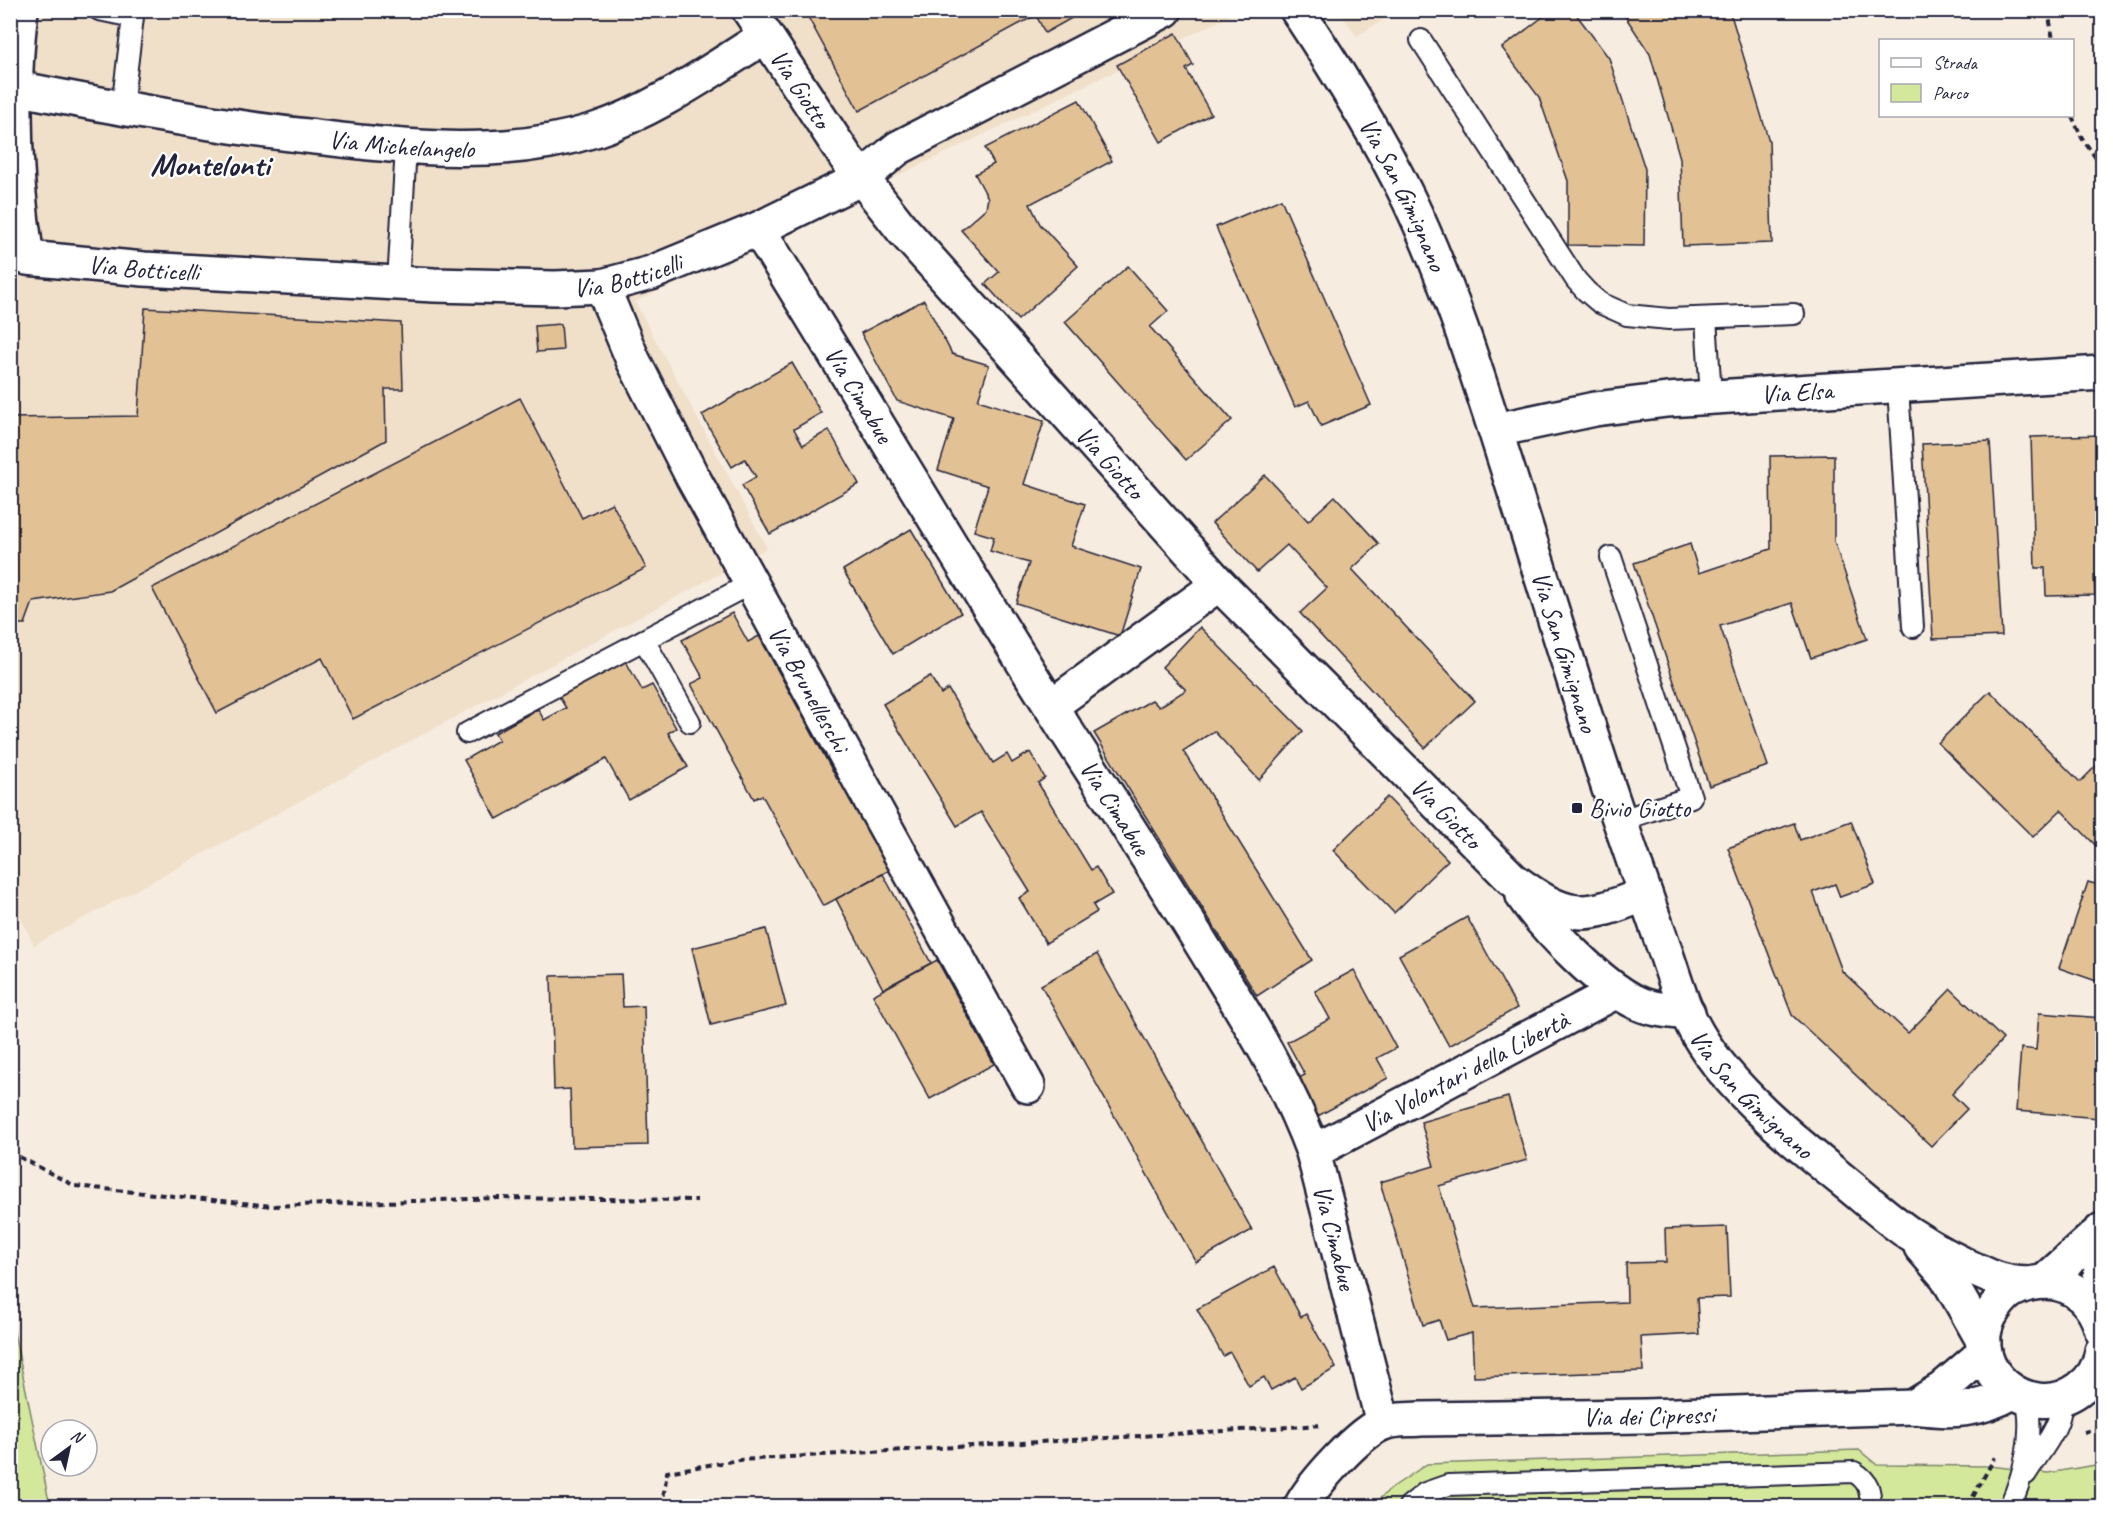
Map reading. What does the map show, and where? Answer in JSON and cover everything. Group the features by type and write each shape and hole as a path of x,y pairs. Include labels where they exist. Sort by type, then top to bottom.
{"street":[{"path":"15,88 21,10"},
{"name":"Via Botticelli","path":"15,88 17,168 27,258 144,269 485,288 602,286 651,273 758,229 861,178 898,148 1165,10"},
{"name":"Via San Gimignano","path":"1297,10 1357,104 1411,204 1445,286 1496,430 1619,821 1697,1033 1754,1103 1811,1155 1910,1234 1947,1277 1984,1347 1995,1375 2000,1382 2019,1395"},
{"name":"Via Michelangelo","path":"15,88 269,132 406,147 465,149 521,146 560,140 596,130 632,115 672,94 758,23"},
{"name":"Via Giotto","path":"758,23 861,178 902,229 1219,584 1512,879 1554,935 1617,991 1638,1004 1688,1013"},
{"name":"Via Cimabue","path":"758,229 1051,706 1249,1022 1294,1106 1313,1152 1383,1423"},
{"name":"Via Brunelleschi","path":"602,286 633,360 750,584 1028,1086"},
{"name":"Via Elsa","path":"1496,430 1618,406 1711,397 2103,373"},
{"path":"1051,706 1219,584"},
{"name":"Via Giotto","path":"1512,879 1551,906 1569,912 1606,909 1645,894"},
{"name":"Via Volontari della Libertà","path":"1313,1152 1617,991"},
{"path":"1984,1347 1987,1323 1996,1305 2010,1292 2036,1283 2103,1230"},
{"name":"Via San Gimignano","path":"1910,1234 1990,1276 2060,1284 2075,1290 2087,1300 2101,1326"},
{"path":"2101,1326 2103,1256"},
{"name":"Via dei Cipressi","path":"1913,1407 1942,1389 1984,1347"},
{"path":"2019,1395 2044,1401 2079,1397 2095,1372 2103,1350"},
{"name":"Via dei Cipressi","path":"1383,1423 1420,1419 1645,1416 1913,1407 1950,1410 1975,1408 2019,1395"},
{"path":"1301,1506 1338,1460 1363,1437 1383,1423"}],"lane":[{"path":"99,10 133,17 122,108"},
{"path":"1421,40 1586,291 1600,303 1627,315 1669,319 1794,314"},
{"path":"398,283 406,147"},
{"path":"1706,318 1711,397"},
{"path":"1898,387 1913,627"},
{"path":"1611,557 1691,797 1619,821"},
{"path":"467,733 750,584"},
{"path":"644,640 690,722"},
{"path":"2019,1395 2029,1412 2029,1433 2019,1485"},
{"path":"2010,1506 2019,1485 2058,1420 2062,1406 2079,1397"},
{"path":"1409,1506 1425,1493 1448,1485 1854,1472 1864,1478 1870,1488 1871,1506"}],"path":[{"path":"2048,10 2053,39"},
{"path":"2072,117 2082,138 2103,167"},
{"path":"10,1152 75,1186 272,1206 498,1198 697,1200"},
{"path":"662,1506 667,1472 739,1460 1274,1426 1329,1425"},
{"path":"1968,1506 2000,1449"}],"shaded area":[{"path":"10,11 1240,11 635,302 767,548 34,945 10,896"},
{"path":"1339,11 1397,11 1357,36"}],"green space":[{"path":"11,1318 39,1453 39,1478 44,1478 50,1506 11,1506"},
{"path":"1859,1450 1877,1465 1990,1466 2048,1473 2102,1464 2102,1506 1372,1506 1390,1489 1427,1464"}],"building":[{"path":"820,10 1086,10 1045,33 1036,15 859,111 808,17"},
{"path":"1552,10 1573,10 1609,58 1645,169 1644,246 1568,245 1568,181 1539,97 1502,48"},
{"path":"1621,10 1727,10 1732,18 1769,141 1772,243 1683,246 1680,158 1650,54"},
{"path":"1176,33 1193,65 1186,69 1211,114 1161,142 1117,65"},
{"path":"1079,100 1112,161 1030,204 1040,224 1078,266 1018,320 985,284 999,272 961,230 986,208 988,198 975,174 994,164 985,148"},
{"path":"1281,199 1371,405 1321,426 1309,401 1295,407 1216,227"},
{"path":"1128,266 1168,311 1150,327 1232,420 1186,460 1065,322"},
{"path":"924,300 952,354 989,365 978,400 1044,421 1024,484 1085,504 1071,546 1141,569 1120,636 1016,603 1029,563 990,551 994,537 974,531 988,486 938,470 954,419 897,401 861,333"},
{"path":"145,308 401,323 403,389 385,389 386,440 110,591 33,602 25,624 10,624 10,418 138,416"},
{"path":"561,324 563,350 537,352 535,326"},
{"path":"792,363 821,413 794,429 803,445 829,430 859,484 770,534 742,485 756,477 745,459 732,467 702,415"},
{"path":"520,398 582,518 612,503 646,568 353,719 322,658 217,713 152,588"},
{"path":"2102,435 2102,575 2094,575 2095,595 2046,596 2045,568 2035,568 2031,437"},
{"path":"1990,441 2002,636 1933,639 1922,444"},
{"path":"1834,455 1834,541 1867,639 1811,658 1792,603 1720,626 1768,766 1709,786 1634,563 1690,544 1699,573 1771,549 1770,456"},
{"path":"1265,475 1308,521 1335,496 1379,544 1352,569 1475,701 1425,748 1300,613 1327,588 1287,545 1257,572 1212,523"},
{"path":"911,529 961,613 893,654 843,570"},
{"path":"732,613 748,642 759,636 837,779 849,773 899,865 823,906 762,795 754,799 691,684 703,678 682,640"},
{"path":"1200,627 1303,731 1259,780 1214,731 1183,751 1312,960 1257,996 1094,733 1152,700 1159,707 1186,690 1162,667"},
{"path":"624,658 642,690 652,685 676,728 668,733 688,767 629,800 606,759 497,819 464,760 499,740 495,733 538,709 544,720 566,708 558,695"},
{"path":"930,676 941,694 948,689 993,763 1007,754 1012,763 1030,752 1045,778 1038,783 1091,870 1096,867 1112,894 1093,905 1097,912 1046,943 1019,898 1030,892 981,812 957,826 883,704"},
{"path":"1990,691 2080,782 2102,760 2102,852 2061,810 2033,837 1938,743"},
{"path":"1387,797 1448,860 1394,913 1333,850"},
{"path":"1851,821 1875,884 1840,897 1835,884 1813,892 1842,971 1908,1033 1951,989 2003,1039 1952,1094 1967,1109 1931,1146 1792,1015 1728,848 1794,823 1800,840"},
{"path":"883,874 931,963 883,989 836,899"},
{"path":"2088,882 2102,886 2102,983 2059,968"},
{"path":"1467,917 1517,1008 1449,1046 1399,955"},
{"path":"766,929 786,1006 711,1025 692,948"},
{"path":"1097,954 1252,1230 1196,1262 1041,985"},
{"path":"937,960 994,1064 930,1099 873,995"},
{"path":"1354,970 1396,1048 1377,1058 1388,1078 1316,1117 1295,1080 1305,1075 1287,1042 1330,1019 1315,991"},
{"path":"621,974 623,1007 644,1006 648,1145 572,1147 570,1089 554,1090 551,976"},
{"path":"2039,1013 2102,1018 2102,1082 2099,1118 2016,1111 2021,1048 2036,1050"},
{"path":"1508,1097 1527,1160 1439,1186 1475,1308 1627,1302 1626,1263 1666,1262 1665,1229 1727,1227 1730,1297 1697,1298 1699,1334 1641,1337 1643,1371 1474,1377 1472,1333 1446,1340 1439,1320 1423,1325 1380,1182 1434,1166 1421,1122"},
{"path":"1274,1267 1301,1317 1306,1314 1336,1368 1301,1388 1295,1377 1271,1390 1264,1377 1249,1386 1230,1352 1223,1356 1197,1309"}],"place":[{"name":"Bivio Giotto","path":"1577,808"}],"district":[{"name":"Montelonti","path":"210,164"}]}
